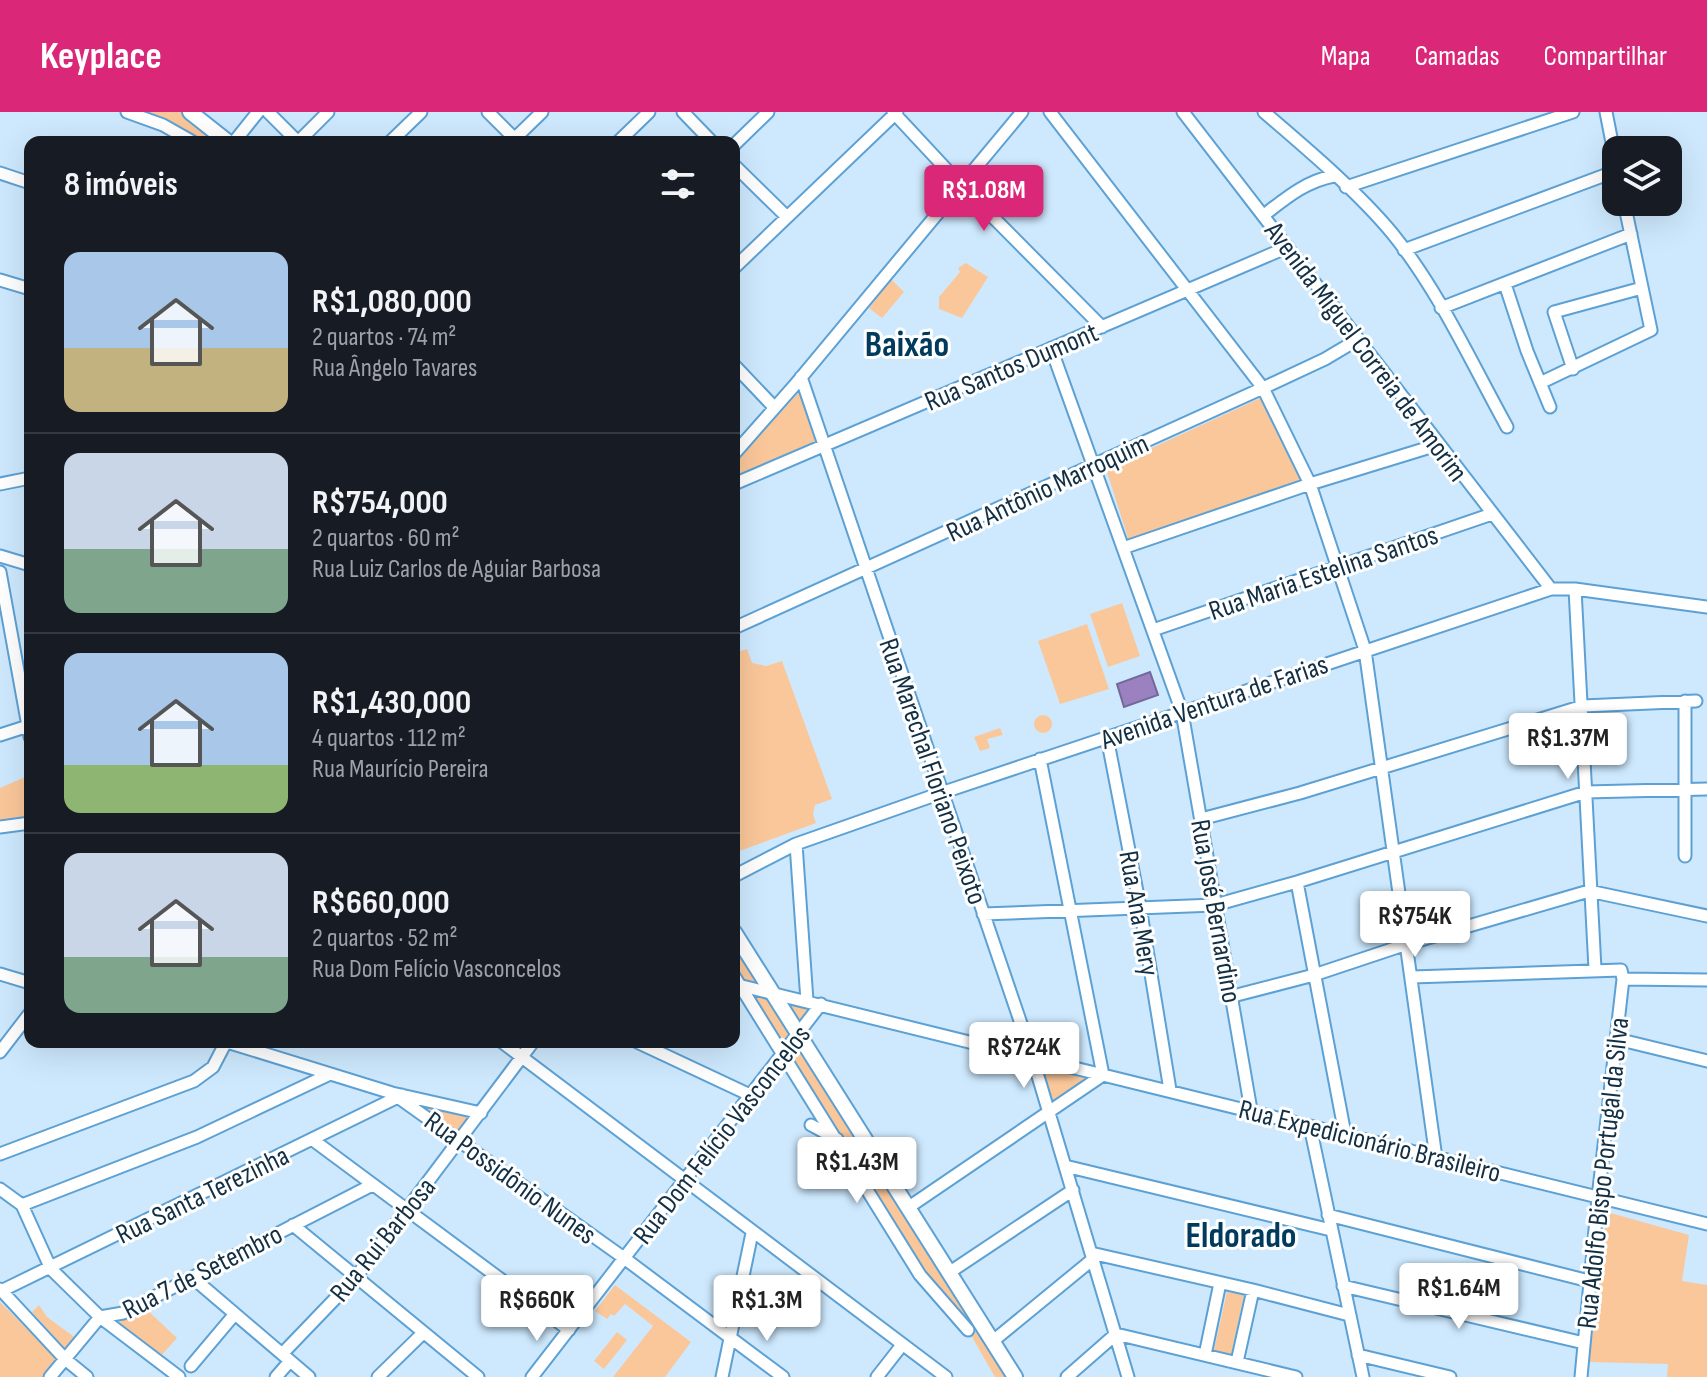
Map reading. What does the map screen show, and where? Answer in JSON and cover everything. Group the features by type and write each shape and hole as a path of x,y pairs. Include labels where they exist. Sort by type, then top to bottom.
{"main road":[{"path":"190,112 220,136"},
{"path":"740,941 1015,1377"}],"street":[{"path":"127,112 182,136"},
{"path":"239,136 258,112"},
{"path":"268,112 292,136"},
{"path":"304,136 328,112"},
{"path":"396,136 421,112"},
{"path":"488,112 510,136"},
{"path":"519,136 542,112"},
{"path":"624,136 649,112"},
{"path":"683,112 706,136"},
{"path":"740,139 768,112"},
{"path":"740,447 1022,112"},
{"path":"1050,112 1263,388 1310,484 1365,650 1436,1158"},
{"name":"Avenida Miguel Correia de Amorim","path":"1183,112 1551,589"},
{"path":"1264,112 1375,214 1404,250 1441,308 1507,427"},
{"path":"1346,187 1573,112"},
{"path":"1606,112 1611,136"},
{"path":"740,262 895,113 961,185 1102,327"},
{"path":"740,171 787,217"},
{"path":"0,173 24,181"},
{"path":"1264,215 1296,190 1321,178 1334,176"},
{"path":"1404,250 1602,176"},
{"path":"1540,383 1651,330 1627,216"},
{"path":"1441,308 1631,234"},
{"name":"Rua Santos Dumont","path":"740,479 825,446 1288,247"},
{"path":"0,280 24,287"},
{"path":"1505,284 1550,407"},
{"path":"1573,369 1554,312 1642,288"},
{"name":"Rua Antônio Marroquim","path":"740,625 1263,388 1357,340"},
{"name":"Rua José Bernardino","path":"1051,348 1182,712 1251,1110"},
{"path":"740,371 774,407"},
{"name":"Rua Marechal Floriano Peixoto","path":"801,377 1032,1056 1128,1377"},
{"path":"1123,548 1310,484 1437,445"},
{"path":"0,484 24,479"},
{"name":"Rua Maria Estelina Santos","path":"1153,630 1492,514"},
{"path":"0,556 24,563"},
{"path":"0,572 24,704"},
{"name":"Avenida Ventura de Farias","path":"740,873 796,844 941,793 1551,589 1575,589 1707,607"},
{"path":"1575,589 1595,969"},
{"path":"1201,819 1300,793 1583,706 1690,701 1684,789 1685,856"},
{"path":"0,735 24,733"},
{"name":"Rua Ana Mery","path":"1107,737 1140,907 1170,1090"},
{"path":"909,1207 1103,1075 1040,759"},
{"path":"983,914 1215,905 1586,792 1707,789"},
{"path":"0,827 24,824"},
{"path":"796,844 807,1001"},
{"path":"1297,882 1345,1134"},
{"path":"1233,996 1314,975 1407,944 1589,891 1707,916"},
{"path":"1412,977 1595,969 1707,980"},
{"path":"0,974 24,981"},
{"name":"Rua Adolfo Bispo Portugal da Silva","path":"1581,1377 1622,974"},
{"name":"Rua Expedicionário Brasileiro","path":"740,982 1707,1224"},
{"path":"740,987 784,1052 920,1275 968,1330"},
{"name":"Rua Dom Felício Vasconcelos","path":"532,1377 821,1004"},
{"path":"0,1052 24,1021"},
{"path":"1617,1039 1707,1061"},
{"path":"0,1154 194,1081 213,1067 223,1048"},
{"path":"246,1048 398,1095 481,1113"},
{"path":"510,1048 946,1377"},
{"name":"Rua Rui Barbosa","path":"276,1377 286,1357 356,1277 408,1211 529,1048"},
{"path":"650,1048 750,1095"},
{"path":"22,1205 197,1137 330,1074"},
{"name":"Rua Santa Terezinha","path":"1,1290 51,1269 398,1095"},
{"name":"Rua Possidônio Nunes","path":"398,1095 783,1377"},
{"path":"811,1125 837,1139"},
{"path":"1310,1126 1363,1377"},
{"path":"313,1140 569,1330"},
{"path":"1065,1166 1331,1230"},
{"name":"Rua 7 de Setembro","path":"50,1377 100,1317 123,1313 372,1185"},
{"path":"0,1189 22,1205 51,1269 100,1317 179,1377"},
{"path":"950,1272 1073,1190"},
{"path":"1328,1215 1589,1281"},
{"path":"293,1225 478,1377"},
{"path":"722,1377 752,1233"},
{"path":"993,1341 1092,1256 1253,1290 1349,1315"},
{"path":"193,1278 309,1377"},
{"path":"1205,1355 1220,1283"},
{"path":"1343,1286 1584,1343"},
{"path":"1,1290 65,1359 87,1377"},
{"path":"1237,1362 1253,1290"},
{"path":"191,1366 234,1315"},
{"path":"378,1377 423,1333"},
{"path":"1067,1377 1116,1334 1296,1377"},
{"path":"877,1377 902,1345"},
{"path":"1358,1355 1450,1377"}],"shaded area":[{"path":"127,112 190,112 220,136 180,136"},
{"path":"966,263 988,277 962,318 939,309 939,297 960,272 958,268"},
{"path":"891,279 904,292 882,318 869,308"},
{"path":"800,391 819,441 740,475 740,456"},
{"path":"1265,396 1303,481 1129,541 1106,469"},
{"path":"1122,603 1140,656 1108,667 1090,614"},
{"path":"1087,624 1109,689 1060,704 1038,641"},
{"path":"747,649 752,663 766,666 782,661 832,799 815,805 813,814 816,823 740,851 740,651"},
{"path":"1150,672 1158,695 1124,707 1117,684"},
{"path":"1039,715 1047,715 1052,724 1050,731 1039,733 1034,728 1034,720"},
{"path":"1000,728 1003,735 987,739 990,748 980,751 974,737"},
{"path":"24,778 24,821 0,824 0,788"},
{"path":"740,941 772,992 821,1004 799,1033 1015,1377 995,1377 968,1330 920,1275 740,986"},
{"path":"1040,1062 1096,1075 1054,1107"},
{"path":"402,1095 481,1113 460,1140"},
{"path":"1607,1212 1689,1235 1682,1281 1707,1285 1707,1377 1667,1377 1668,1364 1589,1362"},
{"path":"615,1285 691,1342 665,1377 613,1377 653,1326 625,1304 607,1319 595,1311"},
{"path":"1227,1292 1244,1295 1231,1355 1214,1350"},
{"path":"0,1302 58,1360 43,1377 0,1377"},
{"path":"39,1305 47,1317 77,1339 67,1352 32,1312"},
{"path":"146,1309 177,1338 160,1357 118,1323"},
{"path":"617,1332 627,1340 604,1369 594,1361"}],"district":[{"name":"Baixão","path":"907,343"},
{"name":"Eldorado","path":"1241,1234"}]}
